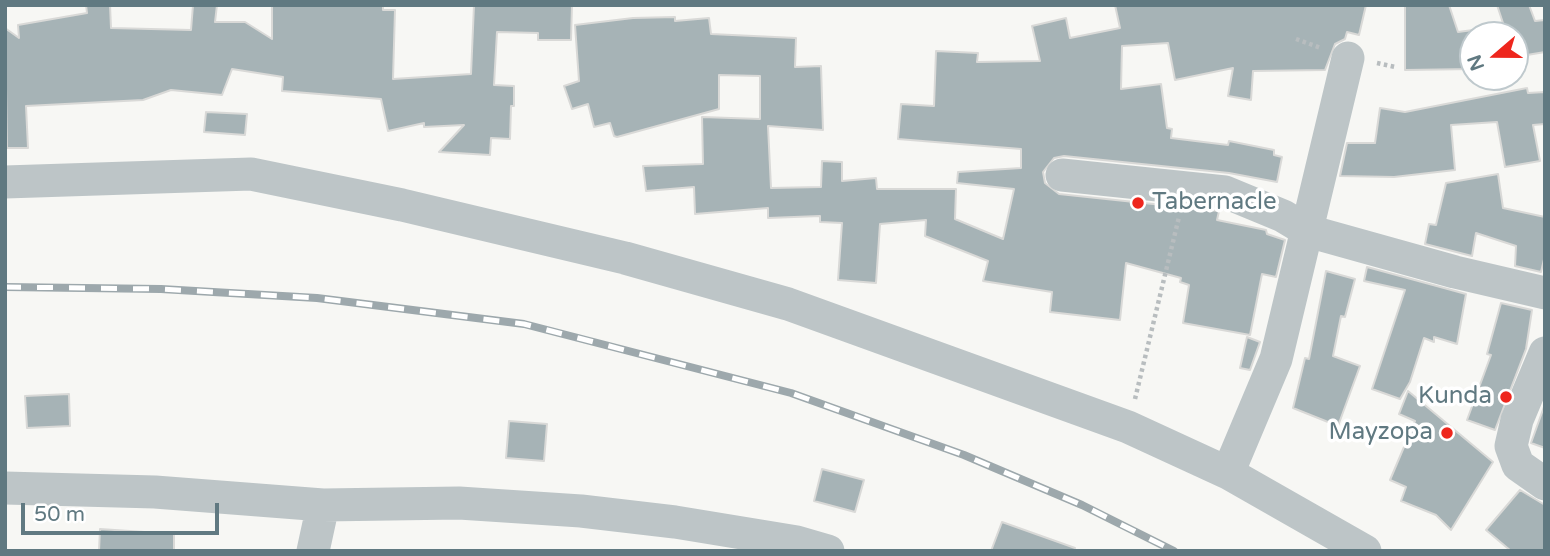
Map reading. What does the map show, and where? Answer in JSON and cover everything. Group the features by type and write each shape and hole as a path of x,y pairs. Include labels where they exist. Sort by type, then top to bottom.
{"street":[{"path":"1228,473 1276,359 1348,58"},
{"path":"5,182 251,174 402,205 625,258 788,304 1128,427 1228,473 1364,551"},
{"path":"1062,175 1158,183 1185,190 1225,192 1283,216 1308,231 1455,272 1545,293"},
{"path":"1545,353 1517,420 1511,446 1518,465 1545,484"},
{"path":"5,488 155,492 323,505 459,503 581,511 675,522 806,548"},
{"path":"313,551 323,505"}],"path":[{"path":"1128,427 1185,190"}],"building":[{"path":"86,5 110,5 111,28 191,30 193,5 217,5 215,22 245,22 272,39 272,5 383,5 383,10 395,10 393,79 471,74 474,5 572,5 571,40 538,40 538,33 497,32 494,85 514,86 514,106 511,106 510,139 491,138 490,155 439,152 464,125 424,127 424,123 388,131 381,99 282,91 283,77 232,69 222,95 171,90 143,100 26,106 28,148 7,148 5,28 19,38 18,25 87,13"},
{"path":"1115,5 1366,5 1359,35 1347,32 1345,39 1335,44 1325,70 1253,71 1251,100 1228,96 1233,68 1175,80 1168,43 1122,46 1121,89 1161,84 1167,128 1172,129 1171,138 1228,145 1229,141 1274,150 1274,155 1282,157 1277,182 1229,173 1064,156 1054,158 1043,172 1045,183 1059,194 1219,211 1217,220 1266,230 1267,234 1285,240 1276,277 1262,274 1250,335 1183,323 1189,285 1180,282 1181,278 1126,263 1120,320 1050,312 1052,292 983,281 988,261 925,236 926,220 880,224 876,283 838,280 842,223 820,222 820,216 768,218 768,208 695,214 694,187 646,191 643,166 703,164 702,117 760,119 760,76 719,75 719,109 617,137 614,136 610,123 594,127 588,104 572,109 564,86 579,81 575,25 633,18 675,17 675,21 709,18 711,34 796,38 795,67 821,66 823,130 768,126 771,188 821,187 822,161 842,162 842,181 876,178 877,189 956,189 955,219 1003,239 1014,189 957,183 958,172 1021,168 1021,149 898,139 901,104 934,106 936,51 978,53 977,62 1040,61 1032,26 1066,18 1070,38 1120,28"},
{"path":"1405,5 1449,5 1459,32 1459,69 1405,70"},
{"path":"1497,5 1529,5 1535,21 1545,20 1545,52 1529,55 1529,21 1502,21"},
{"path":"1512,91 1545,92 1545,124 1533,125 1540,161 1505,167 1497,122 1451,125 1455,170 1394,177 1340,176 1347,143 1375,143 1380,108 1405,112"},
{"path":"206,112 247,114 245,135 204,132"},
{"path":"1498,174 1503,208 1545,217 1545,255 1541,272 1515,266 1516,246 1476,233 1472,256 1425,244 1429,224 1436,225 1446,183"},
{"path":"1367,267 1466,294 1457,344 1434,337 1434,342 1424,338 1410,382 1400,399 1372,389 1405,290 1364,281"},
{"path":"1326,271 1355,279 1345,317 1341,316 1333,356 1360,366 1338,426 1293,408 1305,358 1309,359"},
{"path":"1501,303 1532,310 1526,349 1495,430 1467,420 1491,355 1487,354"},
{"path":"1247,337 1260,342 1250,370 1240,368"},
{"path":"1408,391 1493,462 1451,530 1436,515 1401,501 1406,487 1390,480 1415,421 1399,414"},
{"path":"69,394 70,426 27,428 25,396"},
{"path":"1545,404 1545,448 1531,443"},
{"path":"509,421 547,424 544,461 506,458"},
{"path":"822,469 864,480 855,512 814,501"},
{"path":"1520,490 1545,505 1545,551 1511,551 1486,530"},
{"path":"1002,522 1075,548 1074,551 991,551"},
{"path":"100,529 174,534 174,551 99,551"}],"railway":[{"path":"5,287 161,289 317,298 524,324 791,393 964,455 1082,505 1174,551"}],"place":[{"name":"Tabernacle","path":"1138,203"},
{"name":"Kunda","path":"1506,397"},
{"name":"Mayzopa","path":"1447,433"}]}
